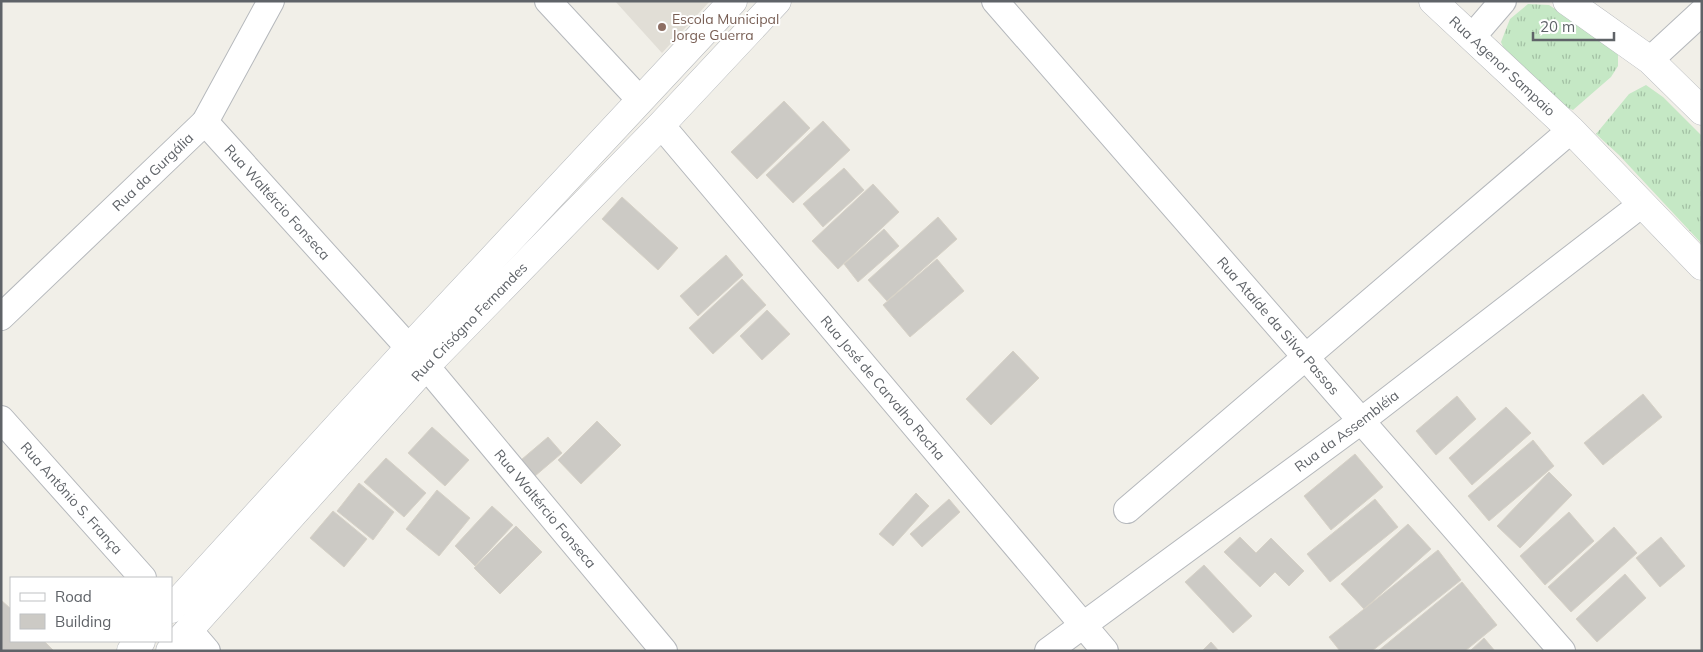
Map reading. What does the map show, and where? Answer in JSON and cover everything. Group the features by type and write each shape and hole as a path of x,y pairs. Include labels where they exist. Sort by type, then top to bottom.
{"street":[{"name":"Rua da Gurgália","path":"1,317 205,122 272,1"},
{"path":"548,1 640,100"},
{"name":"Rua Crisógno Fernandes","path":"170,651 418,357 640,100 733,1"},
{"name":"Rua Crisógno Fernandes","path":"172,608 418,357 661,125 777,1"},
{"name":"Rua Ataíde da Silva Passos","path":"995,1 1562,651"},
{"name":"Rua Agenor Sampaio","path":"1433,1 1571,130 1702,266"},
{"path":"1472,38 1503,1"},
{"path":"1567,1 1650,60 1702,111"},
{"path":"1650,60 1702,12"},
{"name":"Rua Waltércio Fonseca","path":"205,122 418,357 664,651"},
{"name":"Rua José de Carvalho Rocha","path":"661,125 1105,651"},
{"path":"1127,510 1571,130"},
{"name":"Rua da Assembléia","path":"1048,651 1361,422 1642,204"},
{"name":"Rua Antônio S. França","path":"1,418 142,577"},
{"path":"189,630 207,651"},
{"path":"131,651 140,642"}],"shaded area":[{"name":"Escola Municipal Jorge Guerra","path":"615,1 710,1 662,53"}],"green space":[{"path":"1528,4 1549,5 1606,42 1618,55 1618,66 1611,77 1573,110 1563,106 1504,49 1501,42 1510,19"},
{"path":"1646,85 1663,97 1702,136 1702,244 1619,155 1596,134 1629,94"}],"building":[{"path":"784,101 810,128 757,179 731,152"},
{"path":"823,121 850,150 793,203 766,175"},
{"path":"844,168 864,190 823,227 803,204"},
{"path":"873,184 899,212 838,269 812,241"},
{"path":"622,197 678,248 658,270 602,219"},
{"path":"938,217 957,239 887,301 868,280"},
{"path":"884,229 899,246 858,282 844,264"},
{"path":"726,255 743,275 698,316 680,296"},
{"path":"937,259 964,291 910,337 883,305"},
{"path":"742,279 766,305 713,354 689,328"},
{"path":"767,310 790,334 762,360 740,336"},
{"path":"1013,351 1039,378 991,425 966,399"},
{"path":"1643,394 1662,417 1603,465 1584,443"},
{"path":"1457,396 1476,419 1436,455 1416,431"},
{"path":"1506,407 1531,433 1472,485 1449,458"},
{"path":"597,421 621,445 581,484 558,460"},
{"path":"432,427 469,460 445,486 408,453"},
{"path":"548,437 562,453 535,476 521,460"},
{"path":"1533,440 1554,466 1489,521 1468,496"},
{"path":"1355,454 1383,487 1331,530 1304,496"},
{"path":"386,458 426,493 404,517 364,482"},
{"path":"1549,472 1572,495 1520,548 1497,526"},
{"path":"359,483 394,512 373,540 337,511"},
{"path":"437,490 470,518 439,556 406,529"},
{"path":"916,493 929,506 893,546 879,534"},
{"path":"949,499 960,512 922,547 910,534"},
{"path":"1375,499 1398,527 1330,582 1307,554"},
{"path":"492,506 513,525 475,566 455,546"},
{"path":"333,511 367,539 344,567 310,538"},
{"path":"1569,512 1594,541 1545,585 1520,556"},
{"path":"1408,524 1431,549 1364,609 1341,584"},
{"path":"516,526 542,552 500,594 474,568"},
{"path":"1614,527 1637,553 1571,612 1548,587"},
{"path":"1240,537 1256,553 1271,538 1304,571 1289,586 1275,572 1260,587 1224,552"},
{"path":"1661,537 1685,566 1660,587 1636,558"},
{"path":"1438,550 1461,580 1372,651 1340,651 1329,637"},
{"path":"1204,565 1252,616 1233,633 1185,582"},
{"path":"1625,574 1646,598 1597,642 1576,619"},
{"path":"1462,582 1497,625 1465,651 1378,651"},
{"path":"1,600 10,608 10,642 45,642 54,651 1,651"},
{"path":"1484,638 1495,651 1470,651"},
{"path":"1211,642 1219,651 1202,651"}],"place":[{"name":"Escola Municipal Jorge Guerra","path":"662,27"}]}
